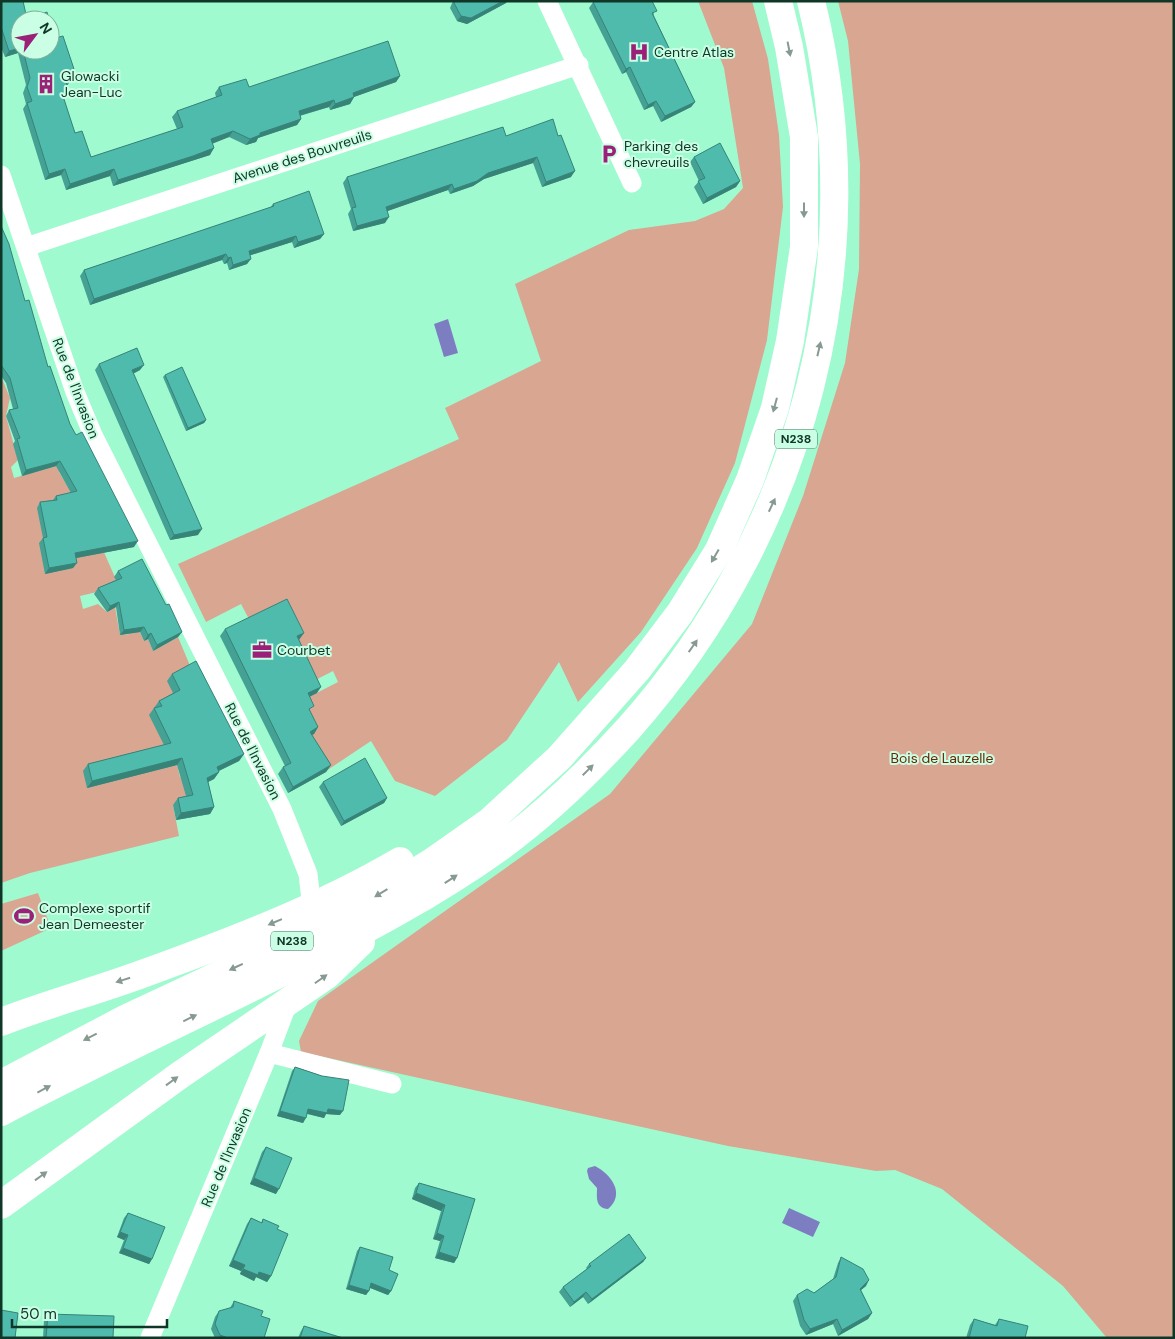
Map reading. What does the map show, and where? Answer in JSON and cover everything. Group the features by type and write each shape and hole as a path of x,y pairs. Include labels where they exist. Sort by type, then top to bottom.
{"highway":[{"name":"N238","path":"1,1084 127,1018 339,919 432,862 489,822 559,758 637,670 685,605 719,550 750,480 775,408 790,341 804,247 804,138 789,47 778,1"},
{"name":"N238","path":"1,1112 73,1074 198,1015 380,923 501,846 568,791 609,750 664,688 707,626 746,561 777,494 797,435 821,340 832,242 834,136 822,44 811,1"},
{"path":"1,1022 141,974 321,902 387,869 460,826 559,758"},
{"path":"1,1205 180,1075 327,975 380,923"}],"street":[{"path":"547,1 632,183"},
{"name":"Avenue des Bouvreuils","path":"26,247 579,66"},
{"name":"Rue de l'Invasion","path":"1,175 75,392 92,435 282,809 301,852 311,888 313,912 310,945 282,1022 150,1338"},
{"path":"269,1053 392,1084"}],"green space":[{"path":"698,1 752,1 768,59 779,135 783,207 767,340 735,463 697,548 641,632 578,702 559,662 507,740 435,796 395,781 371,741 326,771 318,759 303,700 338,682 333,671 302,687 250,621 241,604 206,622 178,564 459,439 445,408 541,361 515,284 629,230 695,221 724,209 743,188 724,68"},
{"name":"Bois de Lauzelle","path":"838,1 1174,1 1174,1338 1107,1338 1063,1286 942,1189 895,1170 876,1171 728,1146 301,1052 299,1041 318,1001 610,794 752,624 803,496 845,363 859,269 860,164 848,41"},
{"path":"1,376 10,398 6,416 18,460 11,467 14,478 62,464 59,472 95,532 118,584 80,596 83,609 98,604 107,612 115,607 120,635 130,634 138,628 144,641 148,639 153,651 178,637 191,668 175,697 175,766 177,765 180,777 200,793 173,805 179,836 30,873 1,883"},
{"name":"Complexe sportif Jean Demeester","path":"38,893 51,928 1,951 1,904"}],"water":[{"path":"448,319 458,353 444,357 434,324"},
{"path":"595,1166 611,1179 616,1191 616,1197 608,1209 601,1207 599,1204 597,1188 589,1179 588,1168"},
{"path":"789,1208 820,1222 813,1237 782,1223"}],"building":[{"path":"1,1 23,1 25,10 10,10 10,51 1,27"},
{"path":"455,1 503,1 471,18 461,16 454,3"},
{"path":"652,1 657,11 652,13 695,102 665,116 656,101 648,105 630,67 626,69 593,2"},
{"path":"63,36 74,69 68,72 71,80 66,82 69,90 62,93 75,133 82,131 91,157 183,127 177,111 222,95 219,87 246,79 249,87 388,41 400,76 353,93 354,97 335,104 334,100 299,111 301,119 260,133 260,135 250,139 233,131 211,139 214,148 193,156 118,180 114,169 70,184 65,169 49,174 27,103 32,101 27,87 30,78 26,60 60,60 60,37"},
{"path":"553,119 558,136 561,135 575,171 546,182 537,157 488,173 477,181 454,189 452,184 386,207 389,217 357,226 352,208 356,207 347,177 503,127 506,136"},
{"path":"720,143 740,181 707,198 698,181 705,178 694,157"},
{"path":"309,191 324,234 298,242 296,236 249,251 251,259 233,265 231,257 228,258 226,254 94,299 84,270 274,206 273,204"},
{"path":"1,226 9,244 25,301 29,300 48,367 50,366 70,424 76,435 82,432 138,541 75,553 77,563 49,568 43,538 47,537 40,502 57,500 56,496 77,491 60,461 26,470 17,439 20,438 9,410 18,408 10,378 1,365"},
{"path":"137,348 144,365 132,370 202,529 174,535 99,364"},
{"path":"182,367 206,420 188,428 165,375"},
{"path":"142,559 166,605 169,604 182,632 157,645 151,633 148,635 144,627 124,630 119,602 110,606 98,588 122,578 118,571"},
{"path":"287,599 304,633 297,636 321,687 308,693 314,706 309,709 318,727 310,732 331,765 293,787 283,767 291,763 225,629"},
{"path":"196,661 244,754 217,767 219,772 207,778 214,807 181,813 178,798 193,795 182,758 92,781 88,764 171,743 154,708 162,706 159,701 180,690 172,674"},
{"path":"365,758 387,798 344,821 323,782"},
{"path":"295,1067 322,1076 349,1080 343,1111 328,1109 327,1113 308,1109 306,1118 280,1111"},
{"path":"266,1147 292,1158 279,1189 254,1178"},
{"path":"419,1183 475,1199 457,1258 439,1252 444,1236 437,1233 445,1205 416,1193"},
{"path":"128,1213 165,1227 152,1259 123,1248 128,1235 120,1232"},
{"path":"251,1218 262,1223 263,1219 279,1226 277,1229 288,1234 271,1276 259,1272 258,1275 243,1269 245,1265 233,1260"},
{"path":"629,1234 646,1258 592,1299 586,1292 574,1302 563,1287 591,1266 589,1264"},
{"path":"360,1247 393,1257 389,1270 398,1274 391,1291 371,1283 369,1291 349,1285"},
{"path":"841,1257 863,1269 869,1280 860,1289 872,1313 842,1330 837,1319 810,1329 804,1320 797,1295 807,1289 814,1293 836,1277"},
{"path":"234,1301 263,1311 261,1316 270,1319 264,1338 228,1338 220,1335 215,1324 219,1311 233,1307"},
{"path":"1,1310 18,1313 15,1338 1,1338"},
{"path":"48,1314 114,1316 113,1338 46,1338"},
{"path":"974,1319 997,1326 999,1319 1028,1326 1025,1338 969,1338"},
{"path":"304,1326 343,1338 300,1338"}],"place":[{"name":"Centre Atlas","path":"639,52"},
{"name":"Glowacki Jean-Luc","path":"46,84"},
{"name":"Parking des chevreuils","path":"609,154"},
{"name":"Courbet","path":"262,650"},
{"name":"Complexe sportif Jean Demeester","path":"24,916"}]}
